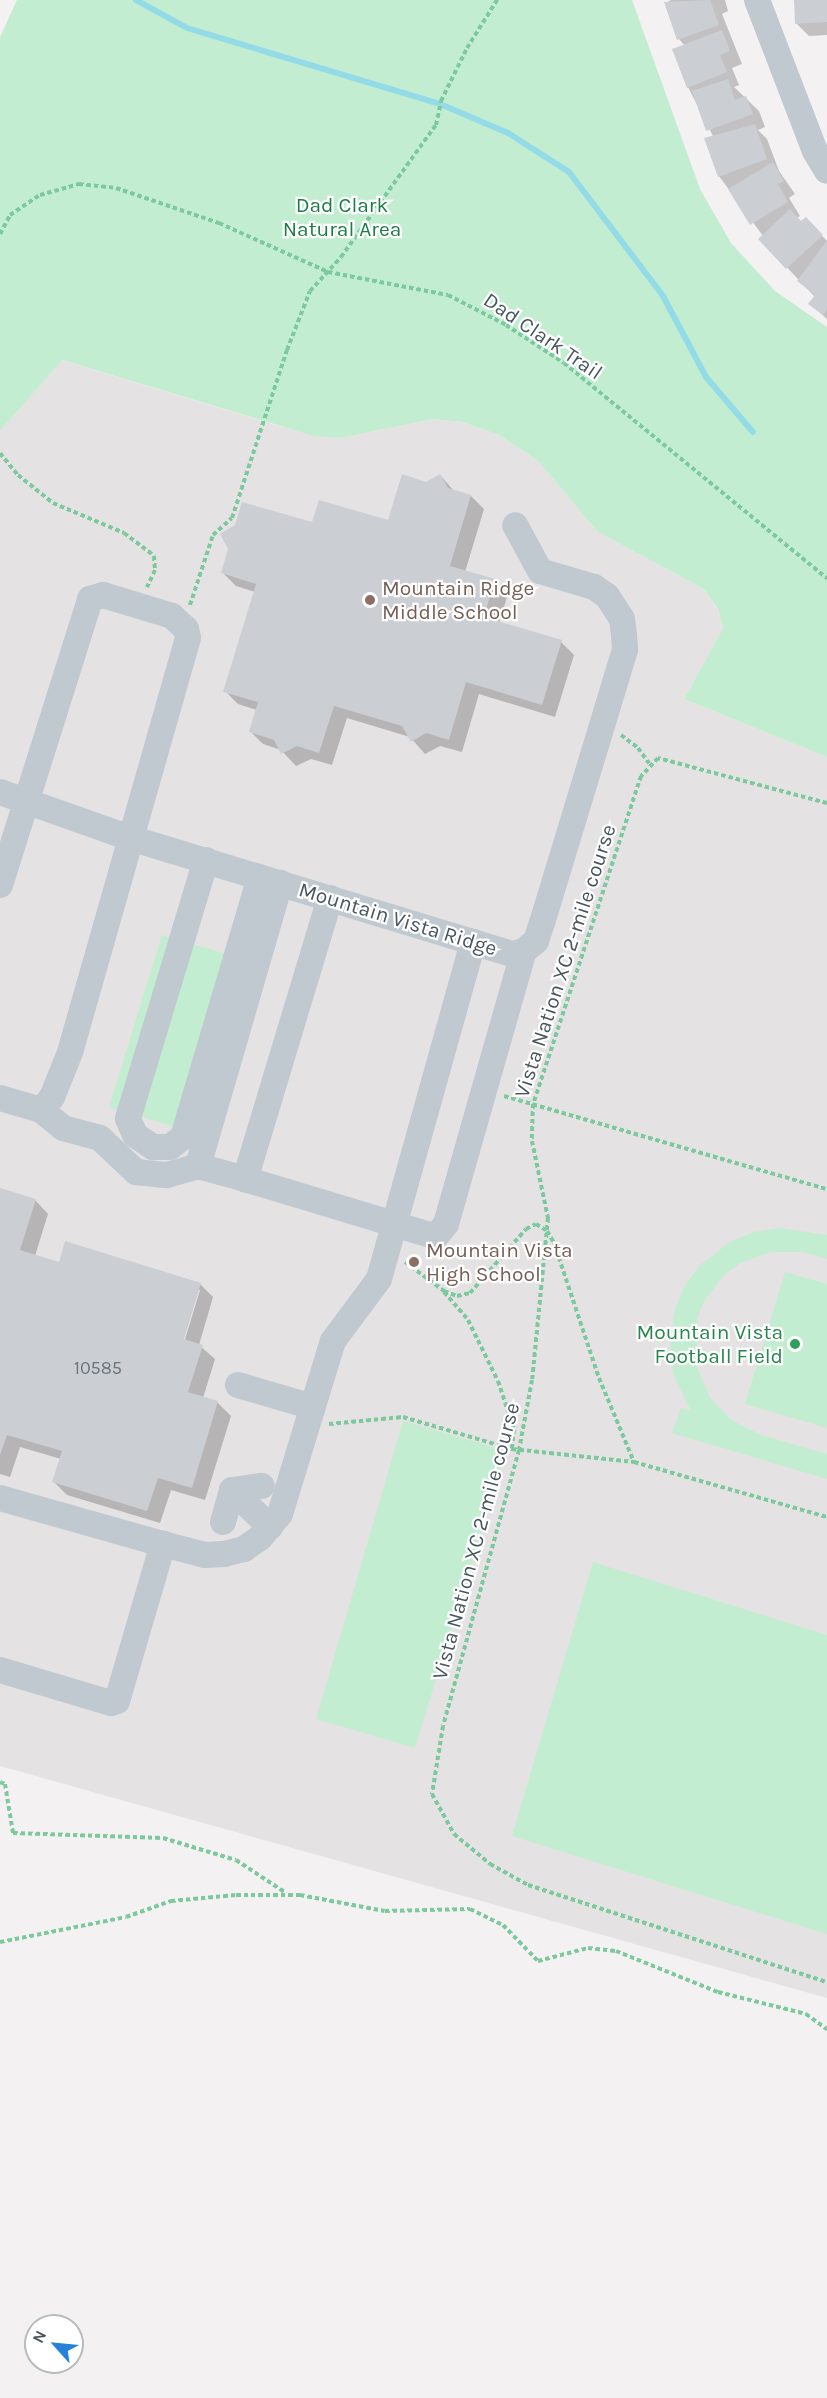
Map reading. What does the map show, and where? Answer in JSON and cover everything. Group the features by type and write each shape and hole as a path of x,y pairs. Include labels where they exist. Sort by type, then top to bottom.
{"street":[{"path":"757,0 815,151 827,171"},
{"name":"Mountain Vista Ridge","path":"0,792 130,837 473,942 513,954 524,951 536,941 625,649 622,619 607,596 594,587 540,571 515,525"},
{"path":"0,885 90,599 103,595 172,616 186,629 188,638 71,1050 52,1097 40,1110"},
{"path":"206,860 128,1119 135,1135 153,1147 170,1147 183,1137 270,880"},
{"path":"198,1166 270,880"},
{"path":"245,1179 330,898"},
{"path":"0,1498 205,1555 224,1554 244,1549 270,1527 280,1514 333,1341 379,1279 396,1225 473,942"},
{"path":"0,1098 40,1110 63,1128 100,1138 136,1172 167,1175 198,1166 431,1235 441,1231 485,1091 524,951"},
{"path":"238,1385 310,1415"},
{"path":"232,1491 262,1486"},
{"path":"232,1491 270,1527"},
{"path":"223,1522 232,1491"},
{"path":"0,1670 111,1703 117,1701 163,1544"}],"path":[{"path":"172,616 192,604 213,535 232,518 300,313 310,291 328,272 436,125 441,101 467,48 497,0"},
{"name":"Dad Clark Trail","path":"0,234 10,215 40,195 79,184 116,188 219,224 328,272 448,295 506,325 564,363 827,578"},
{"path":"0,453 18,474 53,502 124,533 154,556 155,570 140,606"},
{"path":"601,726 628,739 649,763 658,758 827,803"},
{"name":"Vista Nation XC 2-mile course","path":"649,763 641,776 532,1104 532,1140 546,1207 547,1231 535,1359 519,1450 443,1726 432,1794 454,1834 490,1864 528,1885 827,1982"},
{"path":"485,1091 827,1189"},
{"path":"444,1291 458,1296 470,1293 526,1229 536,1224 547,1231 618,1430 634,1462"},
{"path":"388,1251 444,1291 468,1320 498,1381 514,1429 512,1449"},
{"path":"310,1415 326,1425 403,1417 512,1449 634,1462 827,1517"},
{"path":"0,1782 5,1784 13,1833 163,1838 236,1860 289,1894"},
{"path":"0,1942 126,1917 171,1901 289,1894 385,1911 470,1909 503,1925 538,1961 588,1948 616,1951 718,1992 806,2014 827,2030"}],"shaded area":[{"name":"Mountain Vista High School","path":"61,360 282,427 341,438 433,419 462,422 499,435 538,461 598,532 704,589 718,610 723,628 684,699 827,757 827,1998 0,1766 0,431"}],"green space":[{"name":"Dad Clark Natural Area","path":"17,0 632,0 700,189 731,243 775,291 827,327 827,757 684,699 723,628 718,609 704,589 598,532 538,461 499,435 462,422 433,419 341,438 314,436 62,360 0,431 0,37"},
{"path":"162,935 257,963 205,1136 109,1107"},
{"path":"780,1228 827,1235 827,1259 803,1252 770,1252 739,1264 725,1274 705,1300 698,1316 696,1365 709,1396 731,1420 761,1435 827,1454 827,1479 672,1433 681,1408 691,1411 674,1376 670,1351 674,1312 684,1287 699,1266 730,1242 754,1232"},
{"name":"Mountain Vista Football Field","path":"785,1272 827,1284 827,1428 745,1404"},
{"path":"403,1421 506,1451 415,1748 316,1719"},
{"path":"593,1562 827,1635 827,1934 512,1836"}],"building":[{"path":"710,0 719,25 677,40 664,2"},
{"path":"794,0 827,0 827,22 795,24"},
{"path":"722,30 730,51 720,55 727,72 687,88 672,49"},
{"path":"728,79 735,100 746,96 753,114 706,131 692,91"},
{"path":"755,124 767,159 718,177 704,138"},
{"path":"773,162 784,181 778,184 788,202 750,225 728,189"},
{"path":"790,209 801,221 806,217 823,235 786,269 758,239"},
{"path":"827,240 827,309 823,315 808,304 815,295 797,281"},
{"name":"Mountain Ridge Middle School","path":"402,474 426,482 440,474 448,488 471,495 450,566 495,579 484,617 562,640 542,705 466,682 449,740 426,733 411,742 402,726 334,706 319,753 297,746 281,754 274,740 249,732 258,702 223,692 256,584 221,573 228,549 220,534 235,525 242,502 312,522 319,500 388,520"},
{"path":"0,1188 36,1199 20,1250 59,1262 65,1241 201,1283 184,1339 203,1345 188,1392 218,1401 192,1488 158,1478 147,1511 52,1482 62,1451 7,1435 0,1455"}],"waterway":[{"path":"136,0 187,28 440,104 508,133 569,172 663,296 706,377 753,432"}],"place":[{"name":"Mountain Ridge Middle School","path":"370,600"},
{"name":"Mountain Vista High School","path":"414,1262"},
{"name":"Mountain Vista Football Field","path":"795,1344"}]}
